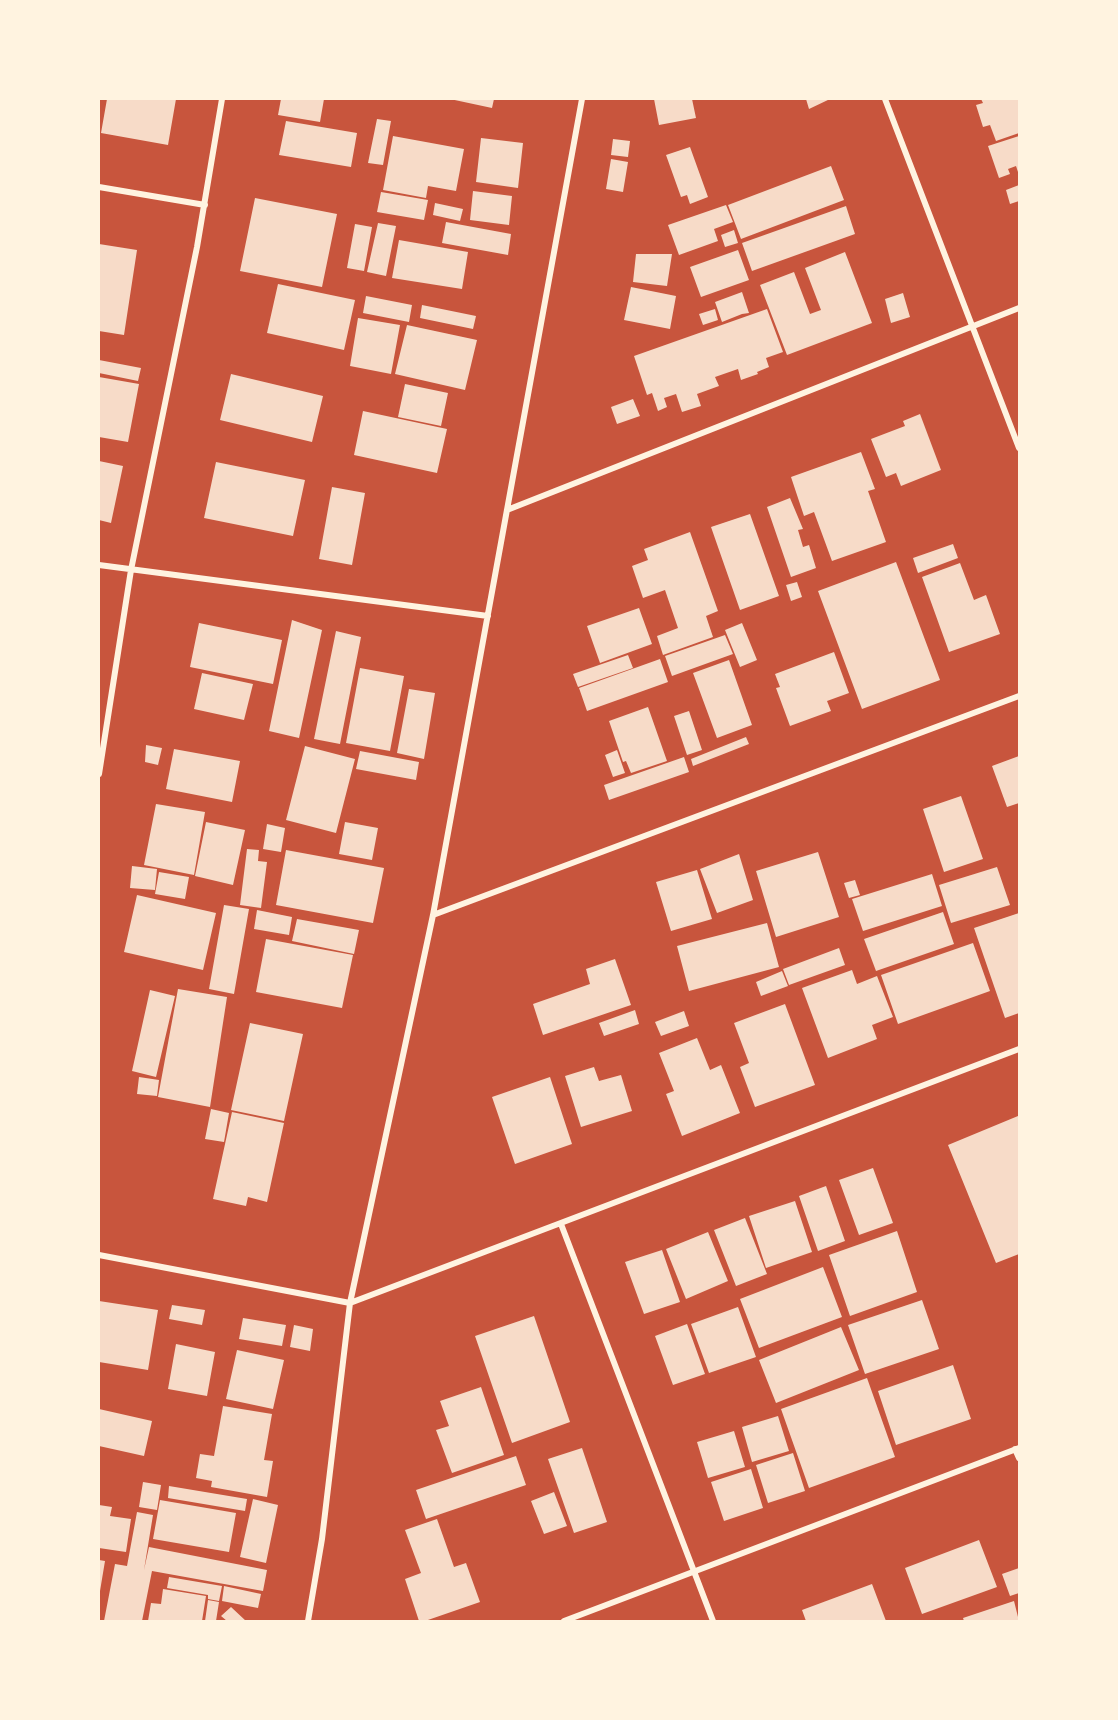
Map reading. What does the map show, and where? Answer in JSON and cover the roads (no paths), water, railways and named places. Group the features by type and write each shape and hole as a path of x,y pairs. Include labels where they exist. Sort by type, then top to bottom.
{"street":[{"path":"99,774 131,570 205,205 222,99"},
{"path":"308,1621 322,1539 350,1302 433,915 582,99"},
{"path":"885,99 1019,448"},
{"path":"99,187 205,205"},
{"path":"507,510 1019,308"},
{"path":"99,565 488,616"},
{"path":"433,915 1019,696"},
{"path":"99,1255 350,1302 1019,1049"},
{"path":"561,1224 713,1621"},
{"path":"564,1621 1017,1448 1019,1458"}]}
